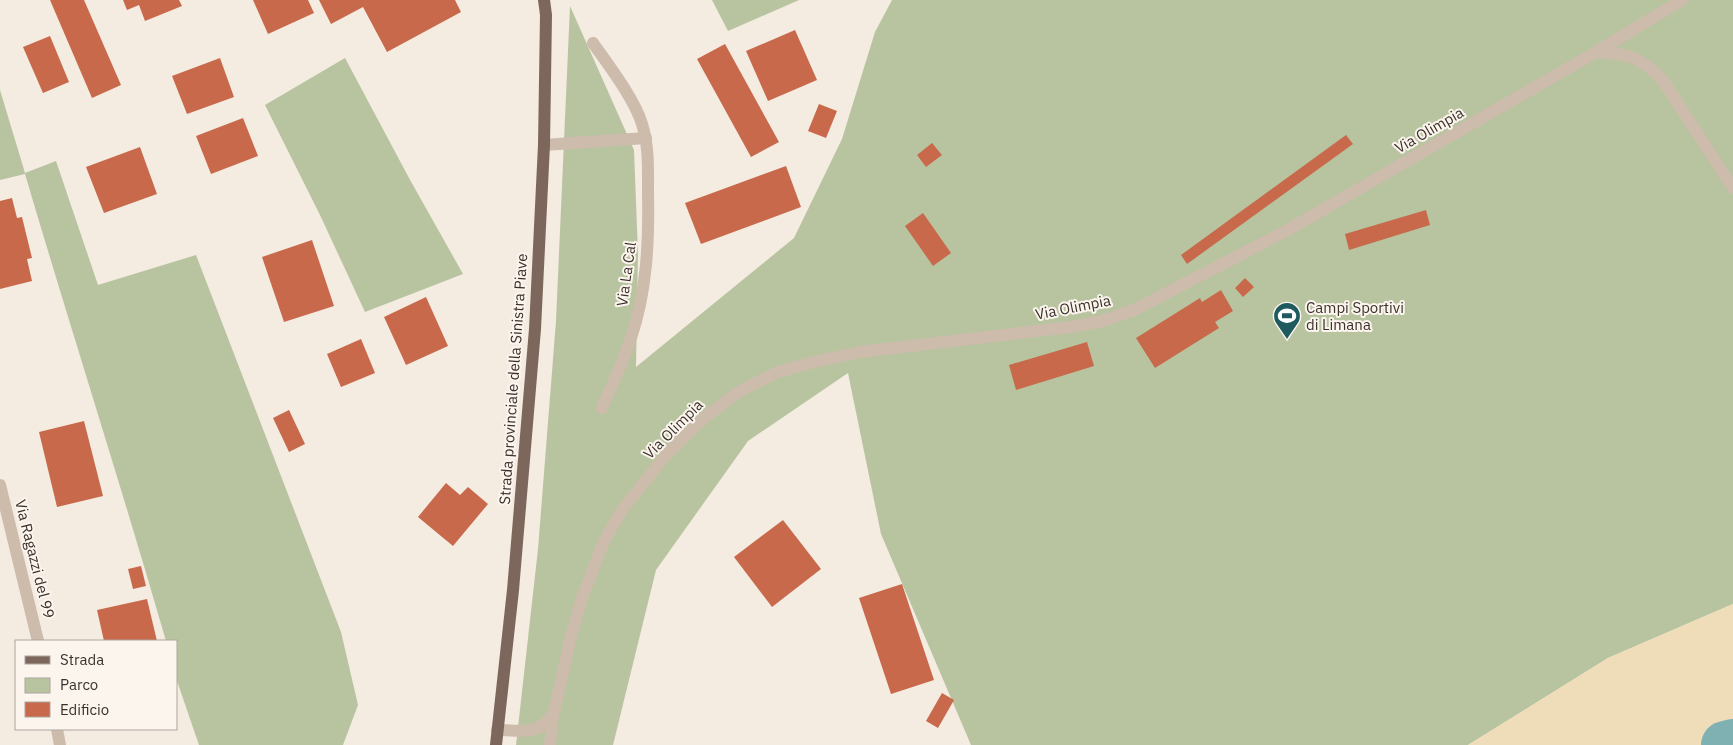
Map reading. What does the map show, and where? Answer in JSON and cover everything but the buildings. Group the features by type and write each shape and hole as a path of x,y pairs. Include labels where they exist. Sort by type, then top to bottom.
{"main road":[{"path":"544,0 546,15"},
{"path":"546,15 549,0"},
{"name":"Strada provinciale della Sinistra Piave","path":"496,745 513,590 535,328 544,145 546,15"}],"street":[{"name":"Via Olimpia","path":"554,712 572,632 582,598 604,541 622,510 667,454 704,418 740,391 778,372 860,352 1071,327 1103,321 1134,310 1286,231 1596,52 1682,0"},
{"name":"Via La Cal","path":"593,43 638,113 646,138 648,160 647,256 643,288 632,336 602,408"},
{"path":"1596,52 1623,53 1646,64 1662,79 1733,188"},
{"path":"544,145 646,138"},
{"name":"Via Ragazzi del 99","path":"0,485 38,640"},
{"path":"497,730 534,730 548,722 554,712"},
{"path":"550,745 554,712"},
{"path":"57,730 60,745"}],"green space":[{"path":"712,0 799,0 728,31"},
{"name":"Campi Sportivi di Limana","path":"892,0 1733,0 1733,604 1608,658 1468,745 971,745 881,534 848,373 748,441 656,570 613,745 516,745 538,549 556,321 570,6 634,150 638,254 636,367 794,238 842,139 875,32"},
{"path":"345,58 463,274 365,312 320,215 265,105"},
{"path":"0,90 25,173 56,161 98,285 196,255 341,632 358,705 343,745 199,745 178,684 178,640 166,640 25,174 0,180"}],"sand":[{"path":"1733,604 1733,745 1468,745 1608,658"}],"waterway":[{"path":"1725,745 1733,743"}],"place":[{"name":"Campi Sportivi di Limana","path":"1287,340"}]}
